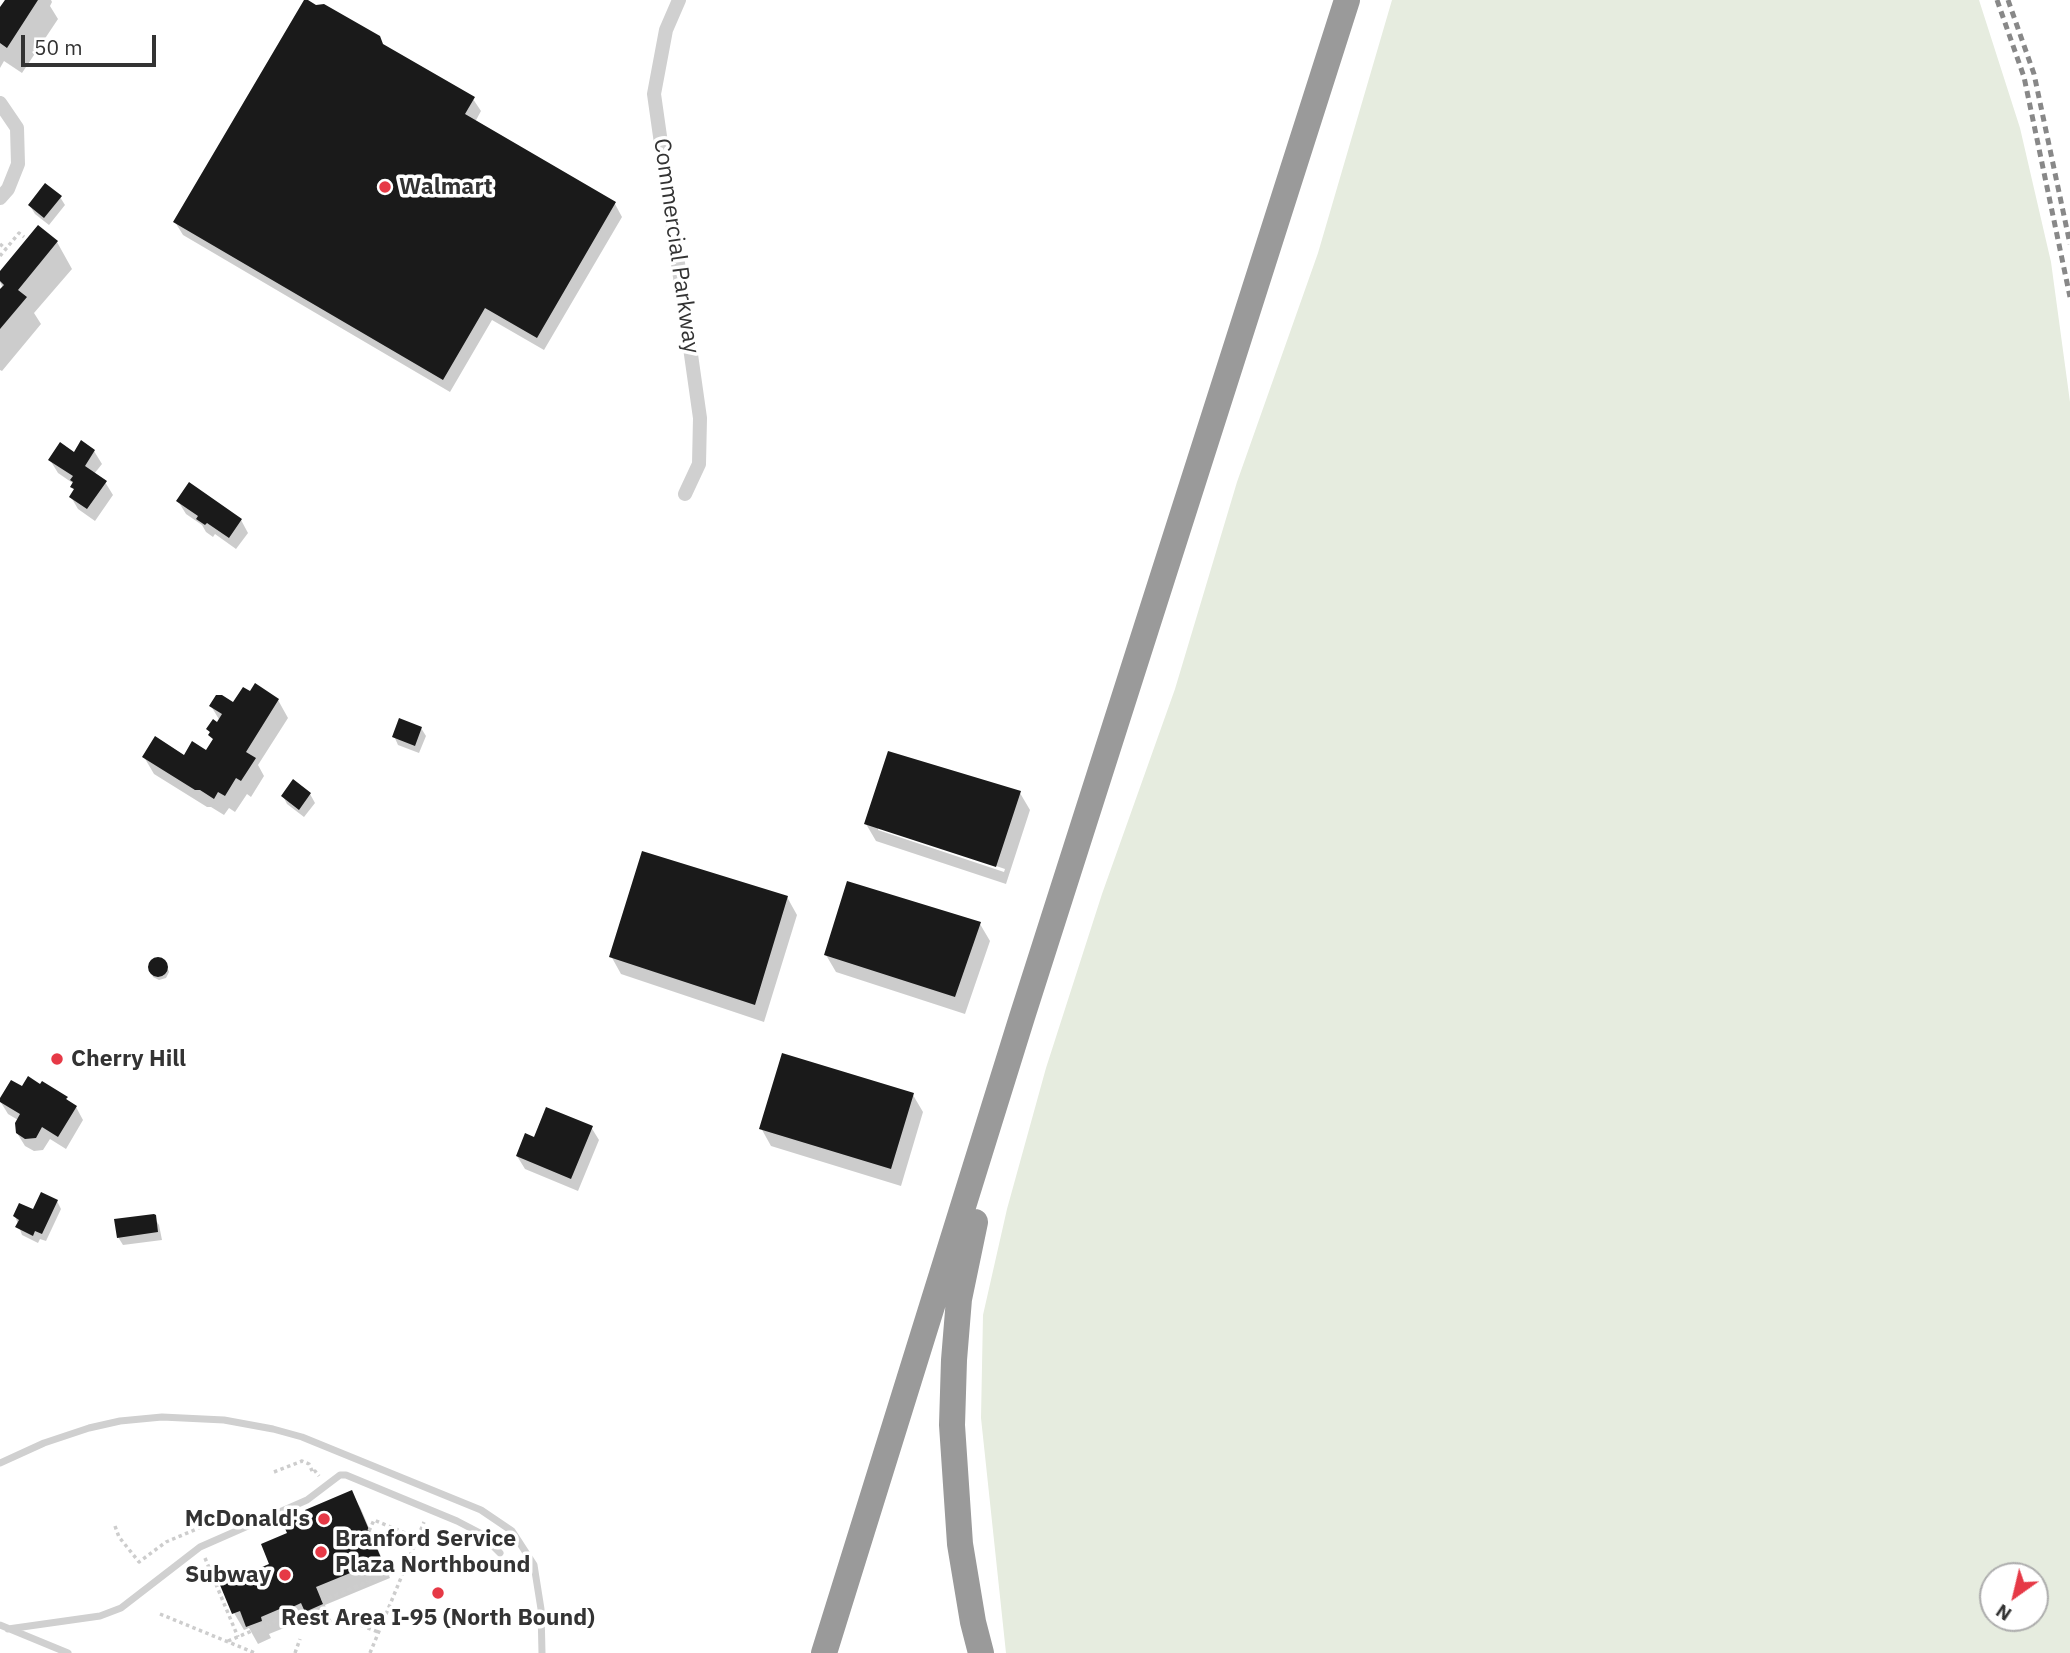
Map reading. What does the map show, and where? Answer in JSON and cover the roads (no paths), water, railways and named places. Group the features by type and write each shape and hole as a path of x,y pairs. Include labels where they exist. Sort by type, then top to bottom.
{"highway":[{"path":"824,1653 1026,1004 1347,0"},
{"path":"981,1653 962,1557 953,1462 952,1392 963,1273 1014,1092 1362,0"}],"street":[{"name":"Commercial Parkway","path":"679,0 666,30 654,94 700,418 699,464 685,494"},
{"path":"0,198 8,188 18,164 16,128 1,104"}],"lane":[{"path":"0,1463 44,1443 89,1428 152,1418 225,1420 302,1437 481,1510 512,1531 534,1565 541,1609 542,1653"},
{"path":"4,1627 100,1616 121,1608 200,1547 307,1500 335,1477 346,1475 457,1521 480,1534 500,1553"},
{"path":"4,1627 68,1653"}],"railway":[{"path":"1997,0 2024,77 2070,297"},
{"path":"2008,0 2034,74 2070,244"}],"place":[{"name":"Walmart","path":"385,187"},
{"name":"Cherry Hill","path":"57,1059"},
{"name":"McDonald's","path":"324,1519"},
{"name":"Branford Service Plaza Northbound","path":"321,1552"},
{"name":"Subway","path":"285,1575"},
{"name":"Rest Area I-95 (North Bound)","path":"438,1593"}]}
